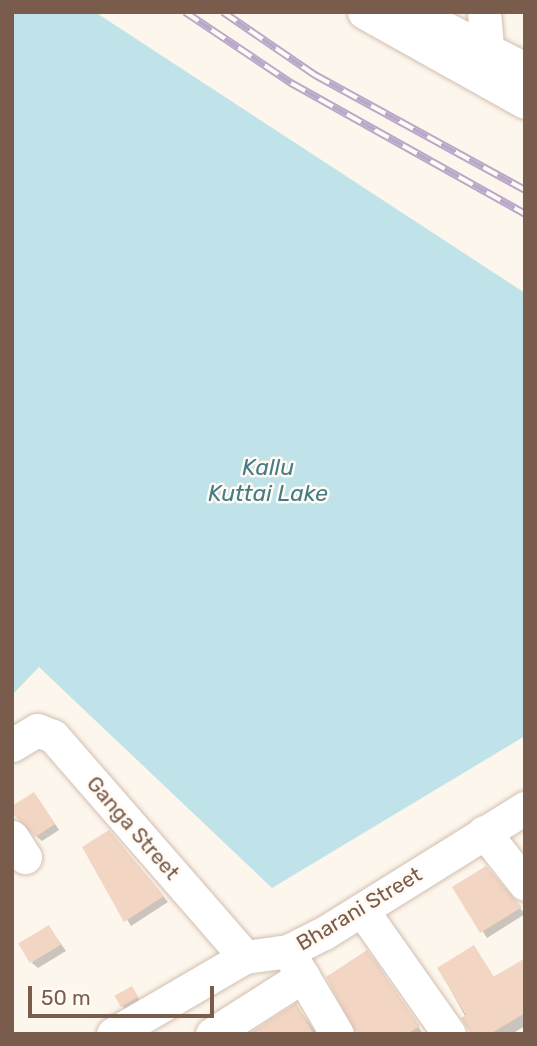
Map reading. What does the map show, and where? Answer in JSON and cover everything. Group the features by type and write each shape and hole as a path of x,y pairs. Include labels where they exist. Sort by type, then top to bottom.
{"street":[{"path":"363,12 525,102"},
{"path":"413,12 525,69"},
{"path":"484,12 487,49"},
{"name":"Ganga Street","path":"12,745 37,730 53,736 245,957"},
{"name":"Bharani Street","path":"113,1034 245,957 295,963 362,910 525,808"},
{"path":"484,832 525,884"},
{"path":"362,910 449,1034"},
{"path":"212,1034 295,963 337,1034"}],"water":[{"name":"Kallu Kuttai Lake","path":"12,12 95,12 525,293 525,736 272,888 39,667 12,695"}],"building":[{"path":"34,792 55,824 35,837 12,813 12,806"},
{"path":"109,830 164,896 124,922 82,847"},
{"path":"486,866 522,907 480,933 452,887"},
{"path":"49,925 61,945 30,963 18,944"},
{"path":"474,945 494,977 525,958 525,1013 490,1034 471,1034 461,1018 466,1015 437,968"},
{"path":"367,950 420,1026 407,1034 356,1034 326,977"},
{"path":"132,986 138,997 121,1007 115,996"},
{"path":"296,1003 314,1034 248,1034"}],"railway":[{"path":"185,12 291,83 525,214"},
{"path":"223,12 315,75 525,190"}]}
